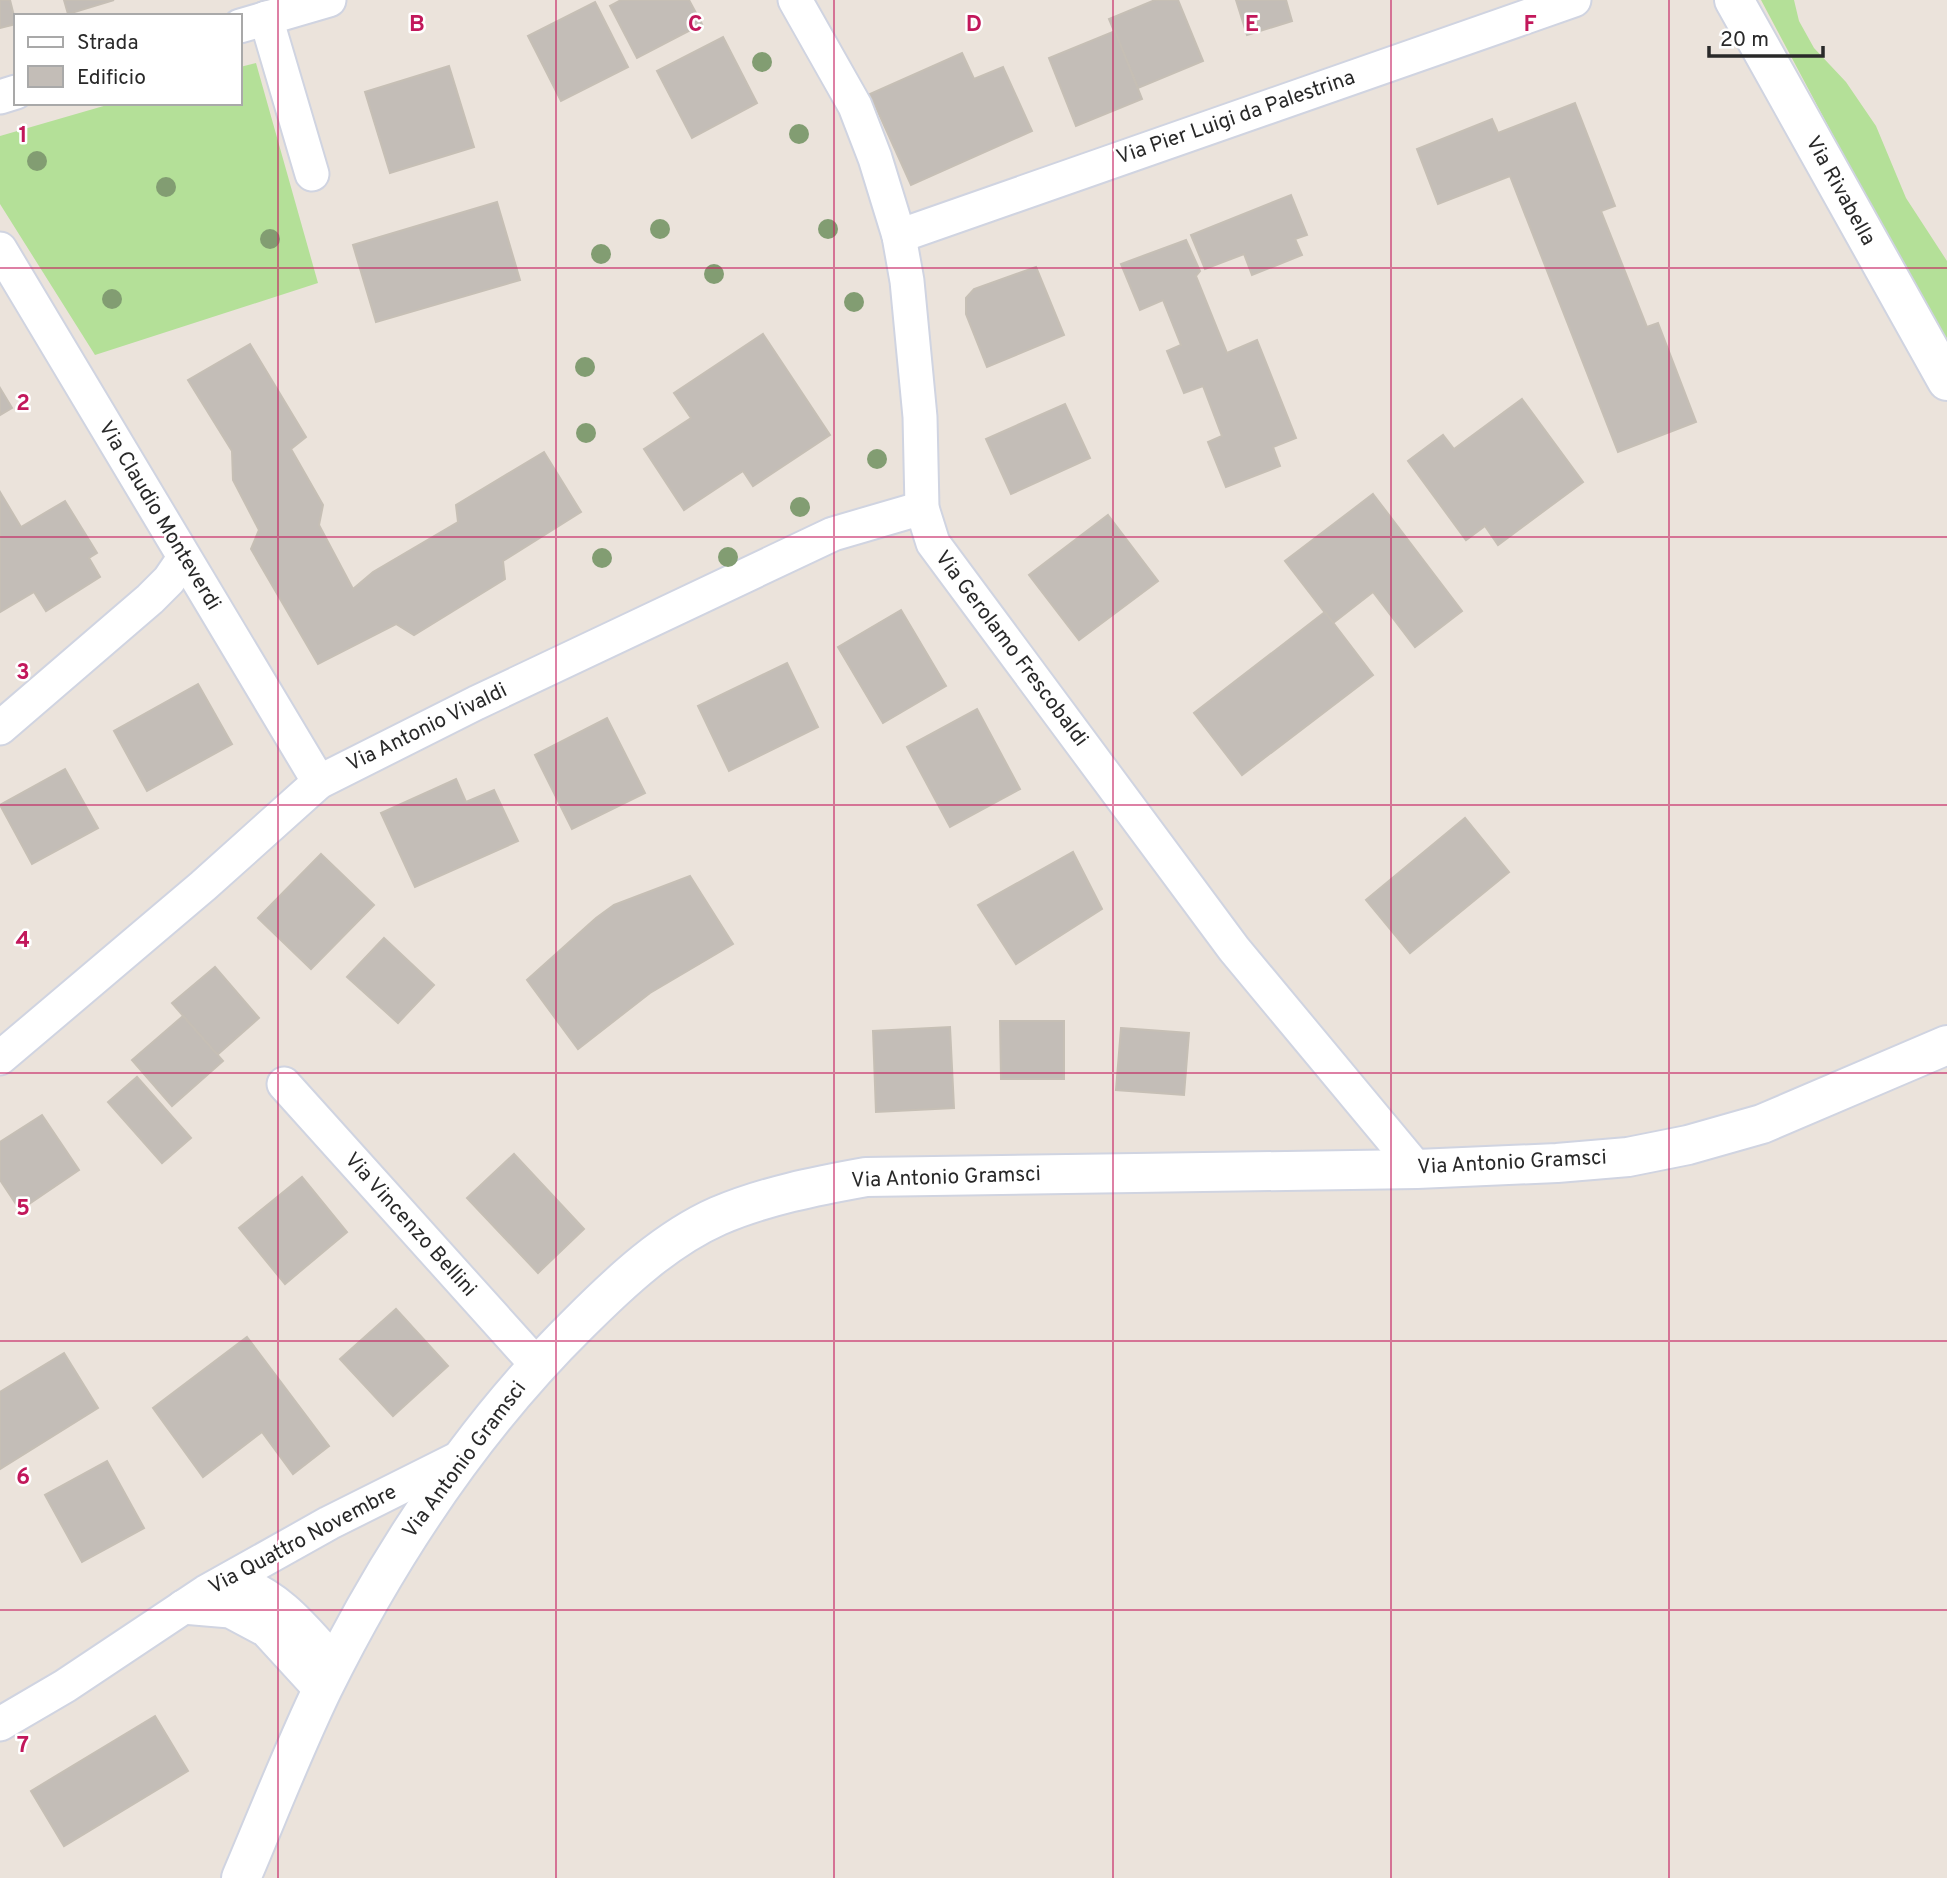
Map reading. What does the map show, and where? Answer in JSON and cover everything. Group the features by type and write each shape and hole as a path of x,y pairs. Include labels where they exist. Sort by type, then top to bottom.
{"street":[{"path":"312,174 253,22 329,0"},
{"name":"Via Gerolamo Frescobaldi","path":"794,0 855,106 875,158 899,236 907,281 920,417 922,508 933,543 1218,927 1417,1169"},
{"name":"Via Pier Luigi da Palestrina","path":"899,236 1574,0"},
{"name":"Via Rivabella","path":"1734,0 1947,381"},
{"name":"Via Claudio Monteverdi","path":"0,249 319,782"},
{"name":"Via Antonio Vivaldi","path":"0,1058 203,886 319,782 477,703 833,534 922,508"},
{"path":"0,728 150,599 169,580 184,558"},
{"name":"Via Antonio Gramsci","path":"241,1878 329,1678 371,1595 463,1456 537,1365 595,1307 670,1244 717,1217 819,1185 866,1177 1417,1169 1628,1157 1688,1145 1762,1124 1947,1045"},
{"name":"Via Vincenzo Bellini","path":"284,1084 537,1365"},
{"name":"Via Quattro Novembre","path":"0,1724 65,1686 183,1607 232,1578 329,1523 463,1456"},
{"path":"232,1578 256,1587 288,1611 329,1678"},
{"name":"Via Quattro Novembre","path":"183,1607 230,1611 266,1630 329,1678"}],"green space":[{"path":"1761,0 1794,0 1799,21 1814,48 1846,82 1876,126 1906,198 1947,261 1947,349"},
{"path":"256,63 318,283 95,355 0,204 0,136 107,105 242,105 242,66"}],"building":[{"path":"0,0 10,0 14,24 0,28"},
{"path":"64,0 114,0 68,14"},
{"path":"621,0 689,0 702,24 637,58 610,6"},
{"path":"1155,0 1178,0 1203,61 1138,88 1109,19"},
{"path":"1236,0 1286,0 1292,21 1247,35"},
{"path":"595,2 628,67 561,101 528,36"},
{"path":"1115,31 1142,99 1076,126 1049,58"},
{"path":"723,37 757,103 692,138 657,71"},
{"path":"962,53 974,79 1003,67 1032,131 911,185 870,94"},
{"path":"449,66 474,147 390,173 365,92"},
{"path":"1575,103 1615,206 1601,211 1647,327 1658,323 1696,422 1618,452 1510,176 1438,204 1417,149 1492,119 1498,133"},
{"path":"1291,195 1307,235 1295,239 1302,255 1252,275 1244,254 1205,269 1191,235"},
{"path":"497,202 520,280 376,322 353,245"},
{"path":"1186,240 1200,271 1196,276 1227,353 1257,340 1296,438 1273,447 1280,466 1226,487 1208,442 1222,436 1203,386 1184,393 1167,351 1181,345 1163,300 1140,310 1121,264"},
{"path":"1036,267 1064,335 987,367 966,314 966,298 974,289"},
{"path":"763,334 830,435 753,486 743,471 684,510 644,449 691,418 674,393"},
{"path":"250,344 306,437 291,449 323,505 319,525 353,589 373,572 458,522 456,505 544,452 581,512 503,561 505,579 414,635 396,624 318,664 251,549 259,530 233,480 232,451 188,380"},
{"path":"0,388 12,408 0,415"},
{"path":"1522,399 1583,482 1498,545 1485,526 1466,540 1408,461 1443,435 1454,449"},
{"path":"1065,404 1090,458 1011,494 986,439"},
{"path":"0,492 21,527 65,501 97,553 89,558 100,577 46,611 34,592 0,612"},
{"path":"1373,494 1462,611 1415,647 1373,592 1333,623 1285,561"},
{"path":"1108,515 1158,581 1079,640 1029,575"},
{"path":"901,610 946,686 883,723 838,647"},
{"path":"1325,612 1373,675 1242,775 1194,713"},
{"path":"787,663 818,727 729,771 698,706"},
{"path":"198,684 232,744 147,791 114,731"},
{"path":"977,709 1020,789 950,827 907,747"},
{"path":"607,718 645,793 572,829 535,755"},
{"path":"65,769 98,828 32,864 0,805"},
{"path":"456,779 466,802 494,790 518,841 415,887 381,813"},
{"path":"1465,818 1509,872 1410,953 1366,900"},
{"path":"1073,852 1102,909 1016,964 978,905"},
{"path":"321,854 374,905 311,969 258,918"},
{"path":"690,876 733,944 650,993 578,1049 527,980 614,905"},
{"path":"384,938 434,985 398,1023 347,977"},
{"path":"215,967 259,1018 217,1055 172,1003"},
{"path":"183,1016 223,1061 172,1106 132,1060"},
{"path":"1000,1021 1064,1021 1064,1079 1001,1079"},
{"path":"950,1027 954,1108 876,1112 873,1031"},
{"path":"1121,1028 1189,1033 1184,1095 1116,1090"},
{"path":"137,1077 191,1138 162,1163 108,1102"},
{"path":"42,1115 79,1170 20,1210 0,1180 0,1142"},
{"path":"514,1154 584,1229 538,1273 467,1198"},
{"path":"302,1177 347,1232 285,1284 239,1228"},
{"path":"396,1309 448,1366 393,1416 340,1359"},
{"path":"247,1337 329,1446 293,1474 262,1432 203,1477 153,1408"},
{"path":"64,1353 98,1408 0,1469 0,1392"},
{"path":"107,1461 144,1528 82,1562 45,1495"},
{"path":"155,1716 188,1771 64,1846 31,1791"}]}
